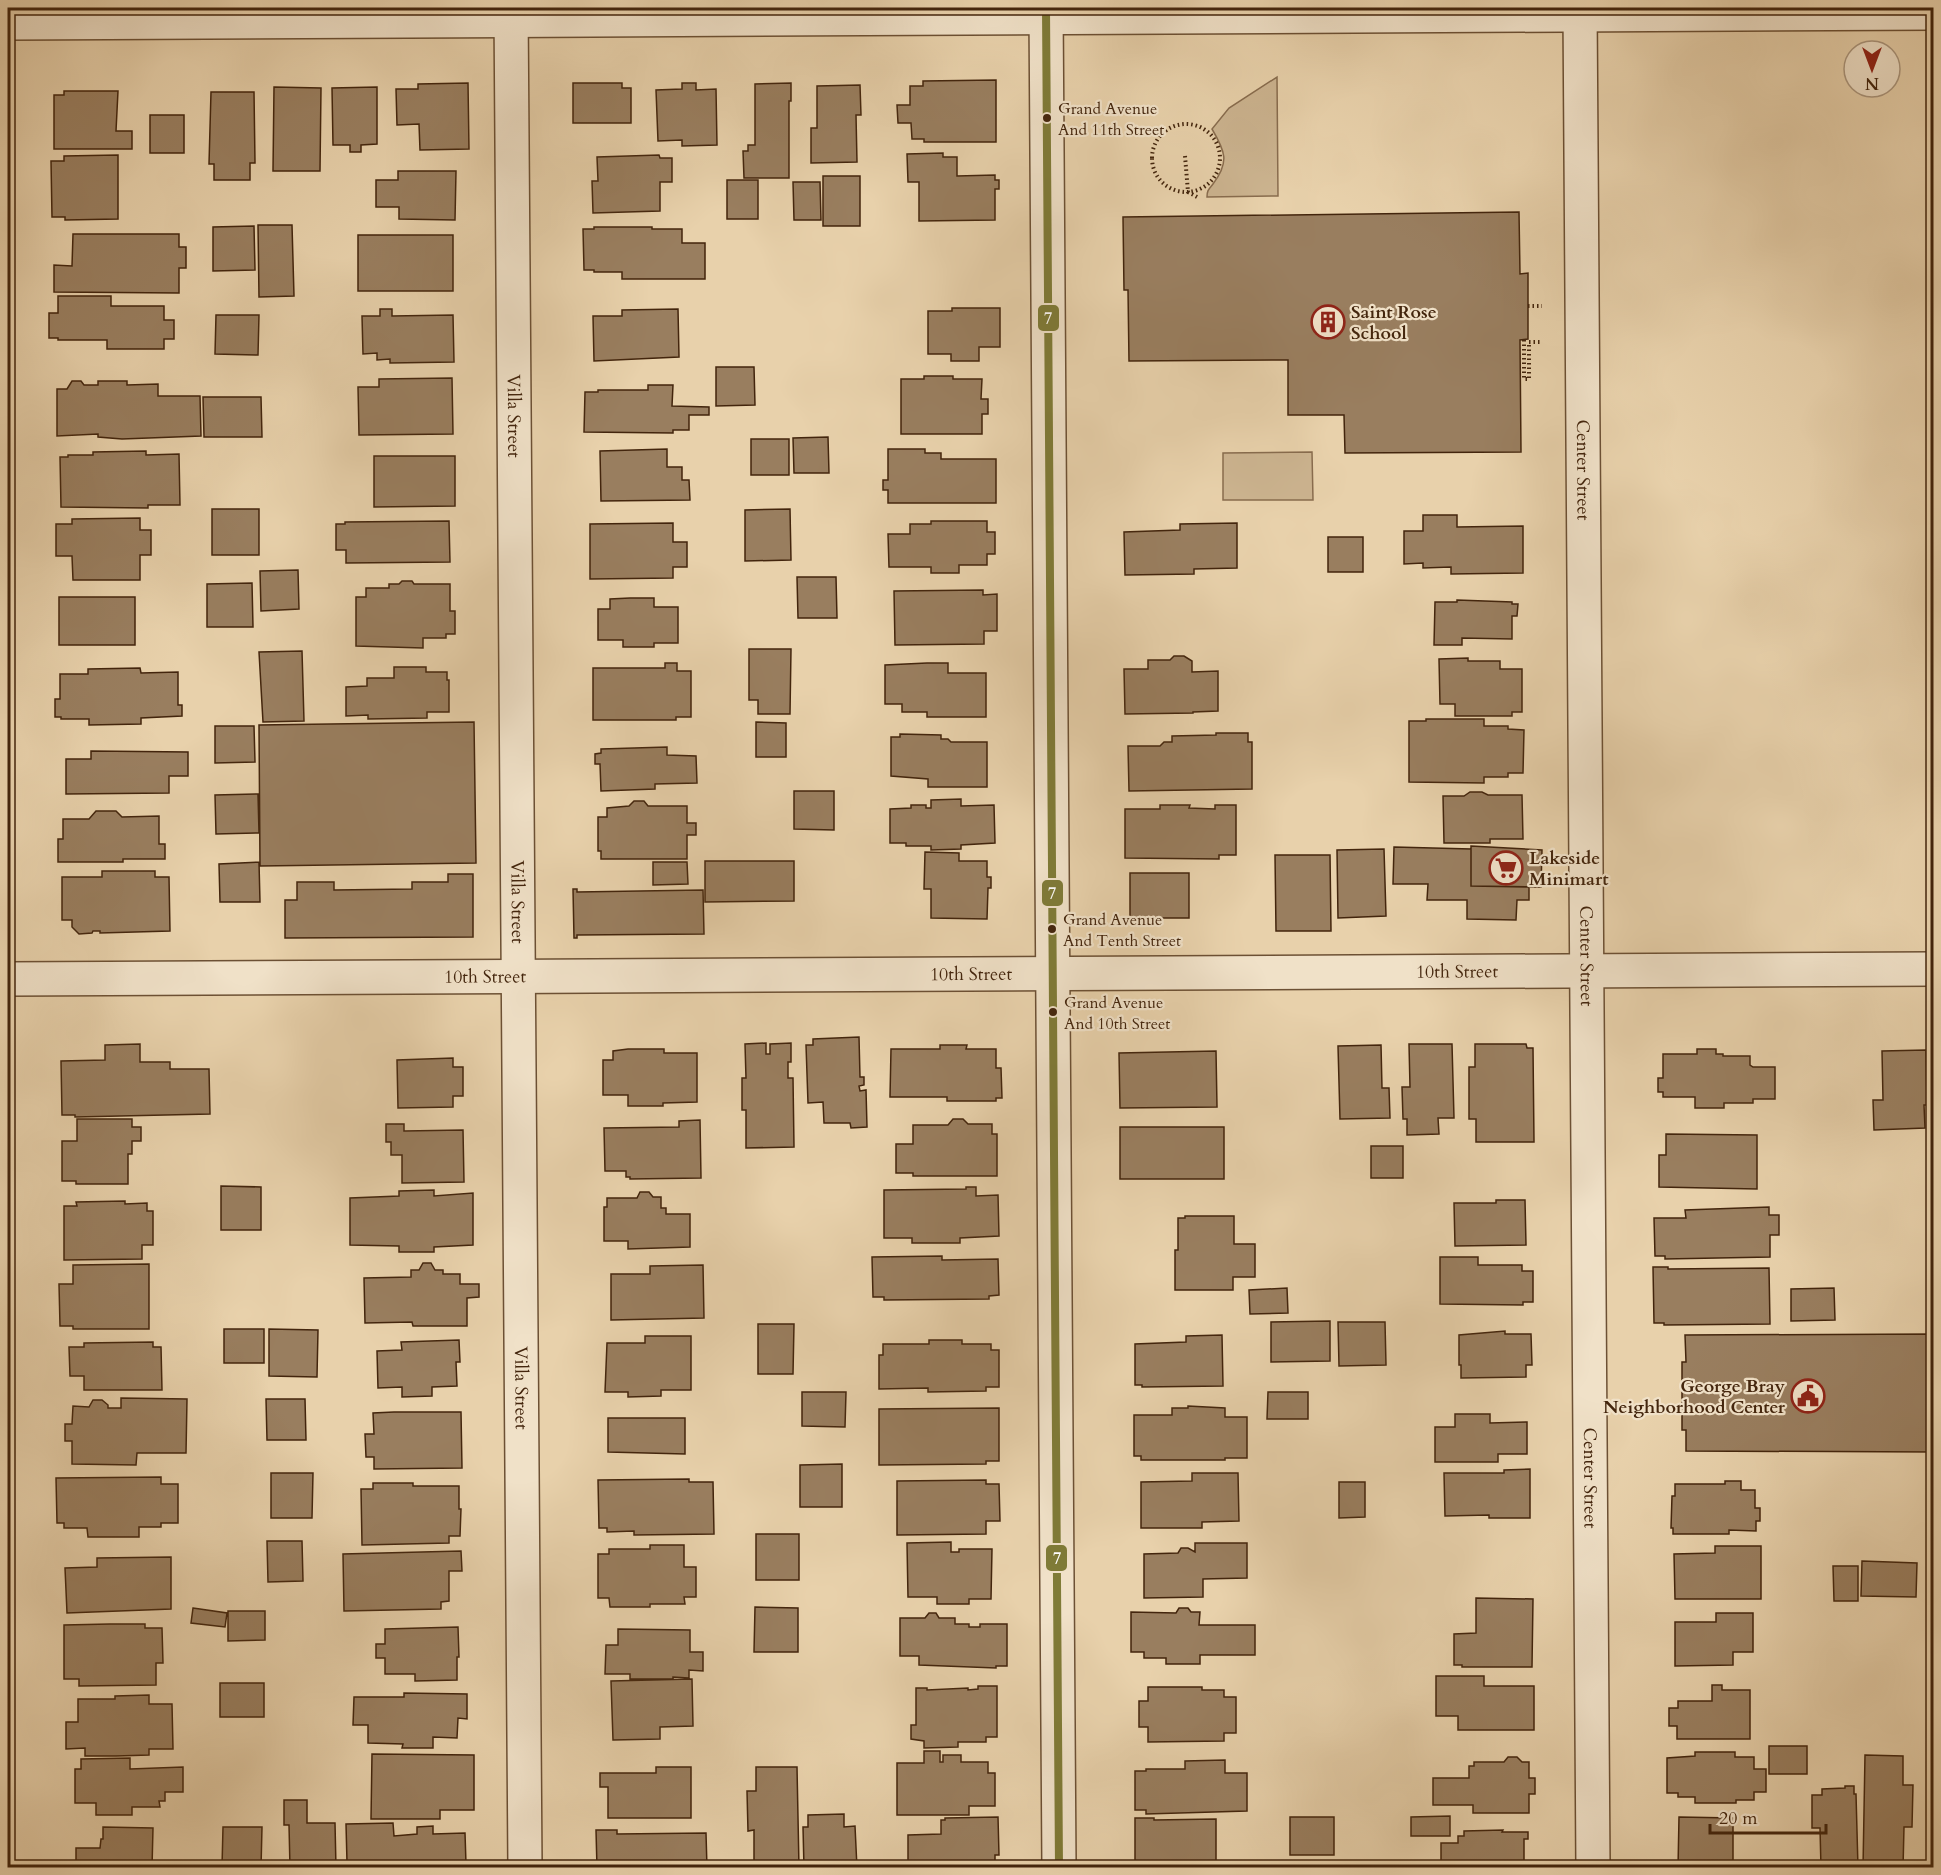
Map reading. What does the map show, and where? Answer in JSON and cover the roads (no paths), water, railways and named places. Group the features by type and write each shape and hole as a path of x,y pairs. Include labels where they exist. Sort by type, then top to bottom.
{"street":[{"path":"8,23 511,14 1580,11 1934,13"},
{"name":"Center Street","path":"1580,11 1593,1868"},
{"path":"1046,12 1059,1868"},
{"name":"Villa Street","path":"511,14 525,1868"},
{"name":"10th Street","path":"8,979 1934,969"}],"place":[{"name":"Grand Avenue And 11th Street","path":"1047,118"},
{"name":"Saint Rose School","path":"1328,322"},
{"name":"Lakeside Minimart","path":"1506,868"},
{"name":"Grand Avenue And Tenth Street","path":"1052,929"},
{"name":"Grand Avenue And 10th Street","path":"1053,1012"},
{"name":"George Bray Neighborhood Center","path":"1808,1396"}]}
